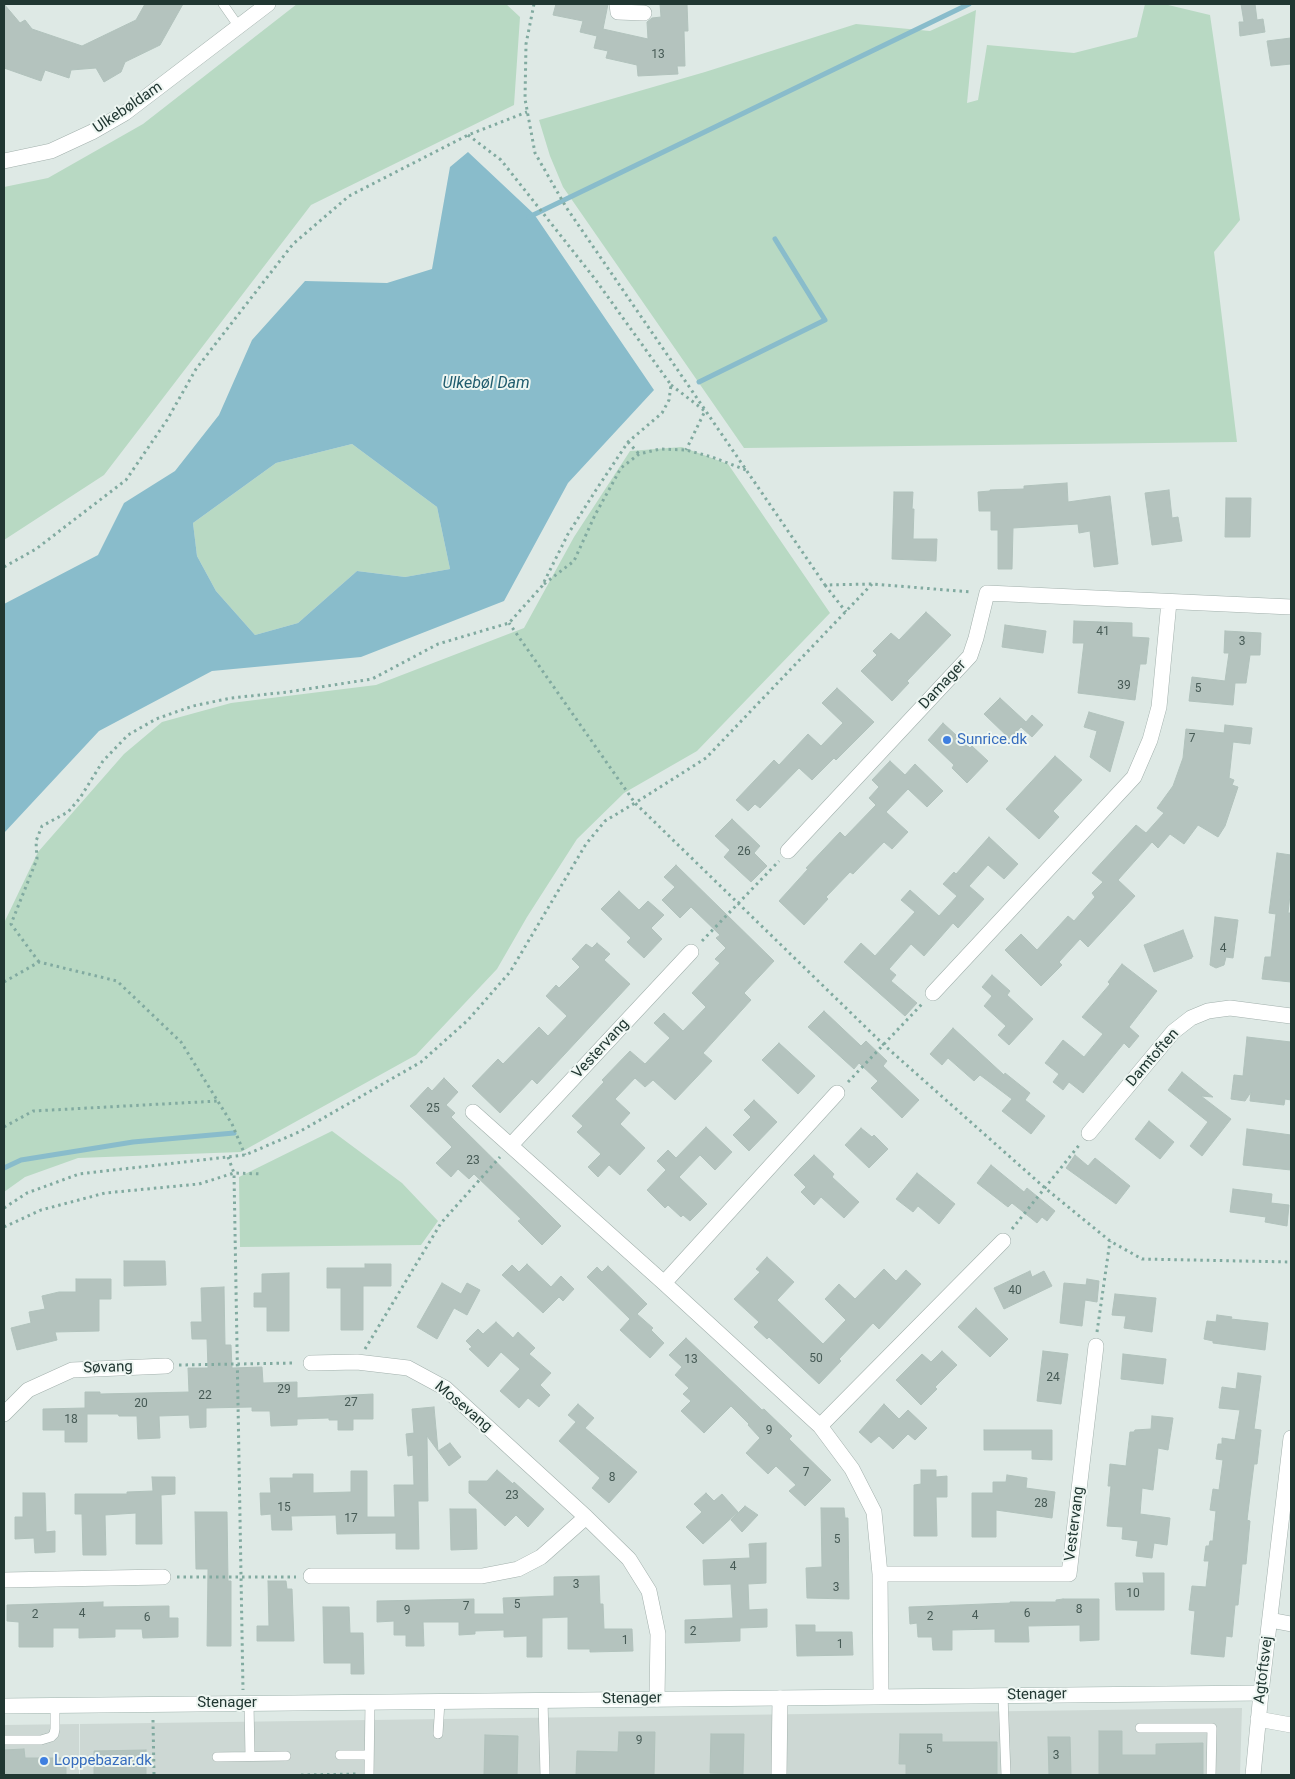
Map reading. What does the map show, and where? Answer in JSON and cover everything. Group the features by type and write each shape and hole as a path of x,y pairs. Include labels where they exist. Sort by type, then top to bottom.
{"street":[{"name":"Ulkebøldam","path":"4,162 51,150 92,132 125,113 268,4"},
{"path":"617,4 618,12 644,13"},
{"path":"987,593 1291,607"},
{"name":"Damager","path":"788,851 970,656 987,593"},
{"path":"932,993 1134,776 1150,740 1159,707 1169,602"},
{"name":"Vestervang","path":"511,1145 691,952"},
{"name":"Damtoften","path":"1090,1133 1173,1032 1191,1018 1208,1010 1230,1008 1291,1016"},
{"path":"664,1283 837,1093"},
{"path":"473,1112 820,1426 852,1469 874,1512 880,1574 881,1696"},
{"path":"820,1426 1003,1241"},
{"name":"Vestervang","path":"880,1574 1069,1574 1096,1346"},
{"name":"Mosevang","path":"311,1363 358,1362 408,1368 445,1388 586,1517 629,1559 649,1591 658,1634 657,1699"},
{"name":"Søvang","path":"4,1414 28,1390 72,1370 166,1366"},
{"name":"Agtoftsvej","path":"1253,1775 1260,1692 1287,1520 1291,1438"},
{"path":"312,1576 482,1576 518,1569 541,1557 586,1517"},
{"path":"4,1580 163,1577"},
{"name":"Agtoftsvej","path":"1270,1620 1291,1624"},
{"name":"Stenager","path":"4,1706 1260,1692"},
{"path":"779,1775 780,1698"},
{"name":"Agtoftsvej","path":"1258,1719 1291,1725"}],"lane":[{"path":"223,4 239,27"},
{"path":"1003,1695 1006,1775"},
{"path":"543,1700 545,1775"},
{"path":"438,1734 440,1701"},
{"path":"369,1775 370,1702"},
{"path":"246,1703 250,1756"},
{"path":"4,1740 41,1740 51,1737 56,1729 55,1706"},
{"path":"1140,1728 1212,1728 1211,1775"},
{"path":"340,1755 369,1755"},
{"path":"217,1757 286,1756"}],"path":[{"path":"534,4 526,44 525,99 535,153 566,207 825,585 846,612"},
{"path":"4,566 36,549 126,480 167,420 196,369 293,244 349,196 468,135 527,112"},
{"path":"468,135 501,160 594,279 671,385 705,411"},
{"path":"542,586 568,534 628,442 662,413 669,400 671,385"},
{"path":"686,450 705,411"},
{"path":"628,442 639,454"},
{"path":"245,1155 232,1124 181,1042 116,981 39,962 11,924 38,859 36,841 42,826 68,812 80,798 102,761 128,735 156,719 192,706 231,698 288,692 372,679 438,644 509,622 542,586 574,561 595,515 621,468 639,454 660,449 686,450 747,470"},
{"path":"825,585 872,584 987,593"},
{"path":"4,1208 28,1193 79,1174 245,1155 299,1132 421,1062 468,1020 510,972 586,844 605,821 706,758 872,584"},
{"path":"509,622 635,803 884,1045 1045,1188 1110,1241 1142,1259 1291,1262"},
{"path":"691,952 788,851"},
{"path":"4,982 39,962"},
{"path":"837,1093 932,993"},
{"path":"4,1126 33,1111 218,1101"},
{"path":"1003,1241 1090,1133"},
{"path":"358,1362 441,1222 511,1145"},
{"path":"228,1156 234,1173 241,1577 246,1703"},
{"path":"4,1227 41,1210 104,1193 199,1184 234,1173 262,1174"},
{"path":"1096,1346 1110,1241"},
{"path":"166,1366 311,1363"},
{"path":"163,1577 312,1576"},
{"path":"153,1704 154,1775"},
{"path":"301,1775 369,1775"}],"shaded area":[{"path":"1242,1708 1240,1775 80,1775 80,1724"},
{"path":"79,1724 79,1775 4,1775 4,1725"}],"green space":[{"path":"297,4 506,4 520,17 514,105 311,205 104,475 4,540 4,187 48,178 143,124"},
{"path":"1145,4 1164,4 1210,15 1240,220 1214,252 1237,442 744,448 563,187 550,156 539,120 705,72 856,24 930,31 976,10 967,103 978,100 987,45 1074,53 1137,37"},
{"path":"352,444 437,507 450,569 405,577 357,571 298,623 255,635 216,591 197,556 193,523 276,463"},
{"path":"682,447 728,464 830,613 697,751 624,793 577,839 527,917 497,969 416,1055 241,1152 78,1158 25,1177 4,1192 4,923 38,852 124,754 162,722 231,703 376,685 524,628 574,537 630,451"},
{"path":"332,1131 402,1183 438,1221 421,1245 240,1247 239,1177"}],"water":[{"name":"Ulkebøl Dam","path":"468,152 534,214 654,390 568,483 504,601 361,657 212,671 99,731 4,833 4,604 98,555 124,503 175,471 219,415 252,340 305,281 387,283 432,269 450,167","holes":["352,444 437,507 450,569 405,577 357,571 298,623 255,635 216,591 197,556 193,523 276,463"]}],"building":[{"path":"4,4 20,23 25,20 32,29 82,46 136,20 145,4 183,4 160,45 125,62 121,72 104,82 96,68 71,70 69,78 45,70 41,81 4,68"},
{"path":"556,4 608,4 603,29 648,39 647,22 652,18 661,17 660,4 687,4 688,31 684,31 685,66 677,66 678,74 638,76 637,65 606,58 608,51 594,48 597,36 580,32 583,21 553,15"},
{"path":"1241,4 1255,4 1257,20 1263,19 1265,32 1240,36 1239,22 1244,22"},
{"path":"1291,38 1291,64 1271,66 1267,41"},
{"path":"1067,483 1068,502 1110,496 1118,564 1094,567 1090,531 1079,533 1078,524 1013,528 1012,569 998,569 998,530 991,530 991,511 979,511 978,492 1024,489 1024,486"},
{"path":"1169,490 1172,518 1178,517 1182,541 1152,545 1145,493"},
{"path":"894,492 913,492 913,539 937,539 936,561 892,559"},
{"path":"1226,498 1251,498 1250,537 1225,537"},
{"path":"926,612 951,635 907,681 909,683 892,701 861,671 877,655 873,651 891,633 899,640"},
{"path":"1074,621 1132,623 1132,637 1149,638 1146,664 1140,664 1135,700 1078,693 1084,643 1073,643"},
{"path":"1005,625 1046,631 1043,653 1002,647"},
{"path":"1225,631 1261,633 1260,655 1250,655 1246,683 1235,683 1233,705 1189,701 1192,677 1225,681 1229,653 1224,653"},
{"path":"837,688 874,722 836,760 834,758 812,780 799,768 760,808 755,804 748,811 736,800 774,760 779,765 808,734 821,746 843,723 822,703"},
{"path":"1000,698 1026,722 1032,715 1043,725 1032,737 1021,727 1010,739 984,714"},
{"path":"1089,712 1124,722 1110,772 1090,757 1097,731 1084,727"},
{"path":"943,723 970,748 972,746 988,761 967,783 952,768 954,765 928,740"},
{"path":"1225,725 1252,728 1250,744 1233,742 1229,778 1234,780 1232,785 1238,787 1225,826 1218,837 1198,825 1184,844 1170,834 1158,848 1152,842 1118,880 1135,896 1088,947 1080,939 1059,962 1062,965 1041,986 1005,950 1021,934 1037,950 1068,916 1074,921 1095,897 1092,893 1103,882 1092,873 1136,825 1146,833 1164,813 1157,808 1173,786 1183,758 1186,729 1224,733"},
{"path":"1055,756 1082,780 1053,811 1059,817 1039,839 1006,809"},
{"path":"890,761 905,775 915,764 943,791 927,807 908,789 886,812 908,832 892,849 884,842 853,874 850,872 826,897 828,899 804,925 779,901 808,869 806,868 840,832 845,837 876,805 869,798 879,787 872,780"},
{"path":"732,819 760,846 754,853 767,866 751,882 724,857 730,850 715,836"},
{"path":"989,837 1018,864 1004,879 988,865 969,886 984,899 958,928 953,923 924,956 911,944 889,969 896,975 891,981 917,1003 905,1016 844,962 861,943 875,956 915,912 901,900 910,890 939,916 957,896 943,884 954,872 956,874"},
{"path":"1277,853 1291,855 1291,886 1288,913 1291,913 1291,982 1262,979 1265,957 1271,957 1276,914 1269,913"},
{"path":"676,865 774,961 744,993 751,1000 703,1053 712,1061 675,1100 653,1080 645,1087 635,1078 615,1099 630,1113 620,1124 645,1148 620,1175 609,1165 598,1177 588,1167 601,1154 577,1132 583,1126 572,1116 604,1082 602,1080 630,1051 645,1064 670,1038 654,1023 664,1013 683,1031 706,1007 692,993 720,963 715,959 726,948 716,938 720,935 691,907 680,918 662,900 675,887 664,877"},
{"path":"619,891 639,910 648,901 664,915 651,928 662,939 644,958 627,942 631,938 601,909"},
{"path":"1215,917 1238,920 1233,958 1226,957 1224,965 1216,968 1210,965"},
{"path":"1183,930 1193,957 1191,956 1192,958 1154,972 1144,945"},
{"path":"597,943 610,954 604,960 630,984 537,1084 532,1079 500,1113 472,1086 498,1059 503,1064 539,1027 548,1036 567,1016 546,996 556,985 559,988 580,967 572,959 586,944 592,948"},
{"path":"1122,964 1157,991 1129,1027 1139,1036 1129,1048 1124,1043 1083,1093 1069,1082 1063,1090 1053,1082 1059,1074 1045,1063 1063,1040 1084,1057 1103,1034 1082,1017 1110,984 1108,982"},
{"path":"992,975 1010,991 1007,995 1033,1019 1009,1045 998,1035 1006,1026 984,1006 992,996 982,987"},
{"path":"824,1011 861,1046 866,1041 887,1061 883,1066 919,1100 902,1118 871,1088 878,1081 859,1063 854,1069 808,1027"},
{"path":"953,1028 1004,1075 1005,1073 1030,1093 1025,1100 1045,1116 1031,1134 1002,1111 1012,1099 980,1075 974,1081 948,1058 942,1065 930,1054"},
{"path":"1247,1037 1291,1042 1291,1100 1285,1099 1284,1105 1250,1101 1251,1092 1245,1101 1231,1099 1234,1075 1243,1076"},
{"path":"779,1043 815,1076 798,1094 762,1060"},
{"path":"1182,1072 1213,1097 1201,1096 1231,1119 1202,1156 1190,1146 1208,1122 1168,1090"},
{"path":"444,1078 458,1092 446,1105 455,1113 451,1117 561,1226 542,1245 518,1221 521,1219 474,1174 469,1179 458,1169 451,1177 436,1163 452,1147 410,1106 428,1087 432,1091"},
{"path":"754,1100 777,1122 749,1151 733,1135 751,1117 744,1110"},
{"path":"1149,1121 1174,1142 1160,1159 1135,1139"},
{"path":"706,1127 732,1152 715,1170 700,1155 679,1177 707,1204 690,1221 683,1215 681,1217 668,1205 665,1208 647,1190 666,1170 657,1161 668,1150 676,1158"},
{"path":"861,1128 872,1137 874,1135 888,1149 869,1168 845,1145"},
{"path":"1247,1129 1291,1135 1291,1170 1243,1165"},
{"path":"814,1155 834,1174 832,1177 859,1202 844,1218 821,1197 814,1205 801,1192 806,1187 794,1175"},
{"path":"1075,1155 1088,1166 1095,1158 1130,1186 1116,1204 1066,1168"},
{"path":"991,1165 1024,1192 1027,1188 1055,1211 1047,1221 1042,1217 1037,1223 1012,1203 1008,1207 977,1183"},
{"path":"917,1173 955,1204 939,1224 918,1206 913,1212 896,1199"},
{"path":"1233,1189 1272,1194 1271,1203 1289,1205 1287,1226 1265,1222 1266,1217 1230,1212"},
{"path":"767,1257 794,1282 777,1300 823,1344 846,1320 825,1299 839,1284 855,1299 884,1269 896,1281 906,1270 921,1284 879,1329 873,1323 839,1359 841,1361 819,1384 769,1337 767,1339 754,1327 759,1322 734,1299 760,1272 756,1269"},
{"path":"124,1261 165,1261 166,1285 124,1286"},
{"path":"365,1264 391,1264 391,1286 363,1286 363,1330 341,1330 341,1288 327,1288 327,1268 365,1268"},
{"path":"527,1264 551,1287 561,1276 574,1289 563,1301 559,1297 543,1313 502,1275 512,1265 519,1272"},
{"path":"608,1266 647,1304 637,1314 653,1328 651,1330 664,1343 650,1358 620,1330 630,1319 587,1277 597,1267 602,1272"},
{"path":"1030,1271 1032,1277 1044,1271 1052,1286 1004,1309 994,1288"},
{"path":"289,1273 289,1331 267,1331 267,1307 254,1307 254,1293 262,1293 262,1274"},
{"path":"76,1279 111,1279 111,1299 99,1299 99,1331 55,1332 57,1340 17,1350 11,1328 31,1323 29,1312 45,1309 42,1296 59,1292 76,1292"},
{"path":"1087,1279 1099,1281 1097,1302 1085,1300 1082,1326 1060,1323 1064,1283 1086,1285"},
{"path":"442,1283 461,1294 467,1283 480,1290 467,1315 454,1308 437,1339 417,1327"},
{"path":"224,1287 225,1345 231,1345 232,1368 262,1367 263,1383 297,1382 297,1398 373,1394 373,1419 353,1419 353,1430 338,1430 338,1420 329,1420 329,1418 297,1419 297,1425 271,1426 270,1411 252,1411 252,1407 206,1408 206,1427 190,1428 189,1415 159,1416 160,1438 138,1439 137,1416 119,1416 118,1414 87,1414 87,1442 65,1442 65,1430 43,1430 43,1409 85,1408 85,1392 100,1392 100,1394 189,1392 188,1368 208,1368 207,1339 192,1339 191,1322 202,1322 201,1288"},
{"path":"1115,1294 1156,1298 1152,1332 1124,1328 1126,1316 1112,1315"},
{"path":"976,1308 1008,1339 990,1357 958,1327"},
{"path":"1217,1315 1232,1317 1231,1319 1268,1323 1265,1350 1213,1343 1213,1341 1204,1339 1207,1321 1216,1322"},
{"path":"496,1322 513,1338 518,1332 535,1348 529,1354 551,1373 540,1385 550,1395 539,1407 528,1398 519,1408 500,1391 520,1369 501,1352 488,1367 469,1349 472,1347 466,1341 478,1329 483,1334"},
{"path":"686,1338 792,1436 789,1439 831,1480 805,1506 789,1491 796,1485 776,1466 768,1474 746,1453 760,1438 731,1406 704,1433 681,1411 691,1401 683,1394 689,1388 675,1375 682,1367 669,1355"},
{"path":"942,1351 957,1365 935,1387 937,1389 921,1405 896,1380 922,1354 931,1362"},
{"path":"1043,1351 1068,1354 1061,1404 1037,1401"},
{"path":"1123,1354 1166,1359 1163,1384 1121,1379"},
{"path":"1238,1373 1261,1376 1254,1429 1261,1430 1257,1464 1254,1464 1247,1520 1250,1521 1246,1564 1242,1564 1238,1605 1235,1605 1232,1637 1226,1636 1224,1657 1191,1654 1195,1611 1189,1610 1192,1586 1206,1587 1209,1561 1204,1561 1206,1546 1209,1546 1210,1541 1213,1541 1216,1511 1210,1510 1213,1489 1219,1490 1223,1460 1216,1459 1218,1444 1222,1444 1222,1438 1235,1440 1240,1410 1219,1408 1222,1387 1236,1389"},
{"path":"578,1404 594,1418 585,1428 637,1472 609,1503 592,1488 600,1478 559,1441 576,1422 568,1415"},
{"path":"884,1404 899,1419 908,1410 927,1428 915,1440 908,1434 893,1449 879,1436 871,1443 859,1432"},
{"path":"434,1407 438,1451 427,1436 428,1501 418,1501 419,1549 396,1549 396,1533 337,1534 336,1515 291,1516 292,1530 272,1530 271,1514 261,1515 260,1493 271,1493 270,1478 293,1478 293,1474 313,1474 313,1493 351,1492 351,1471 367,1471 367,1517 395,1517 394,1485 414,1485 413,1455 408,1456 406,1434 414,1433 412,1409"},
{"path":"1152,1416 1173,1418 1168,1450 1158,1448 1153,1490 1142,1488 1140,1514 1170,1518 1167,1545 1154,1543 1152,1558 1136,1556 1138,1541 1122,1539 1123,1527 1107,1526 1111,1486 1108,1486 1110,1464 1126,1466 1130,1432 1151,1429"},
{"path":"984,1430 1052,1430 1052,1460 1032,1459 1032,1450 984,1450"},
{"path":"450,1443 461,1457 449,1466 438,1451"},
{"path":"497,1470 513,1484 514,1482 544,1509 528,1527 516,1515 505,1526 469,1493 469,1481 487,1481"},
{"path":"921,1470 936,1470 936,1477 947,1476 947,1497 936,1497 937,1536 914,1536 914,1485 921,1484"},
{"path":"1007,1475 1027,1478 1026,1488 1055,1492 1052,1518 996,1510 996,1537 972,1537 972,1493 993,1493 993,1482 1006,1482"},
{"path":"152,1477 175,1477 175,1494 161,1495 162,1544 136,1544 136,1513 105,1515 106,1555 83,1555 82,1514 75,1514 75,1494 127,1494 127,1492 153,1491"},
{"path":"23,1493 45,1493 46,1532 55,1531 55,1552 35,1553 34,1538 15,1539 15,1517 23,1517"},
{"path":"706,1493 714,1501 722,1494 738,1512 703,1544 686,1527 702,1512 694,1504"},
{"path":"745,1506 758,1515 742,1532 731,1520"},
{"path":"821,1508 844,1508 845,1518 848,1518 849,1599 807,1598 806,1568 822,1567"},
{"path":"450,1509 476,1509 477,1549 451,1550"},
{"path":"195,1512 227,1512 228,1581 231,1581 231,1646 207,1646 208,1569 196,1569"},
{"path":"766,1543 766,1583 748,1584 749,1610 767,1609 767,1627 740,1628 740,1641 685,1643 685,1620 733,1618 731,1584 704,1585 703,1560 750,1558 749,1544"},
{"path":"1143,1573 1164,1573 1164,1610 1116,1610 1115,1583 1144,1583"},
{"path":"599,1576 600,1604 603,1604 604,1629 632,1629 633,1651 590,1652 590,1649 568,1649 568,1617 542,1618 542,1657 527,1657 527,1636 504,1637 504,1630 475,1631 475,1634 459,1635 459,1622 423,1622 424,1646 406,1646 406,1635 394,1635 394,1621 377,1622 377,1601 474,1599 474,1614 504,1614 503,1598 554,1596 554,1577"},
{"path":"268,1581 286,1581 287,1589 292,1589 294,1641 257,1641 257,1626 269,1626"},
{"path":"1099,1599 1099,1640 1080,1641 1080,1625 1028,1626 1029,1642 995,1642 995,1629 952,1630 952,1650 933,1650 932,1637 918,1637 917,1623 910,1624 909,1607 1010,1602 1056,1602 1056,1600"},
{"path":"103,1602 103,1607 169,1606 169,1618 178,1618 178,1637 143,1638 142,1629 115,1629 115,1637 79,1638 79,1628 53,1628 53,1647 19,1647 19,1622 7,1621 7,1605"},
{"path":"323,1607 349,1607 350,1633 363,1633 364,1674 351,1674 351,1663 324,1663"},
{"path":"796,1625 815,1625 815,1632 852,1632 853,1655 797,1656"},
{"path":"1099,1731 1122,1731 1122,1755 1156,1755 1156,1744 1203,1743 1203,1775 1099,1774"},
{"path":"619,1732 655,1732 654,1775 576,1775 577,1751 618,1752"},
{"path":"711,1734 744,1734 743,1774 710,1773"},
{"path":"900,1734 942,1734 942,1742 997,1742 997,1775 906,1775 906,1764 899,1764"},
{"path":"485,1735 518,1736 517,1775 484,1775"},
{"path":"1048,1737 1070,1737 1071,1775 1049,1775"},
{"path":"24,1749 25,1758 66,1758 66,1775 4,1775 4,1750"},
{"path":"146,1750 146,1775 94,1775 94,1751"}],"waterway":[{"path":"529,217 969,4"},
{"path":"699,382 825,320 775,239"},
{"path":"4,1168 21,1160 133,1142 234,1133"}],"place":[{"name":"Sunrice.dk","path":"947,740"},
{"name":"Loppebazar.dk","path":"44,1761"}]}
